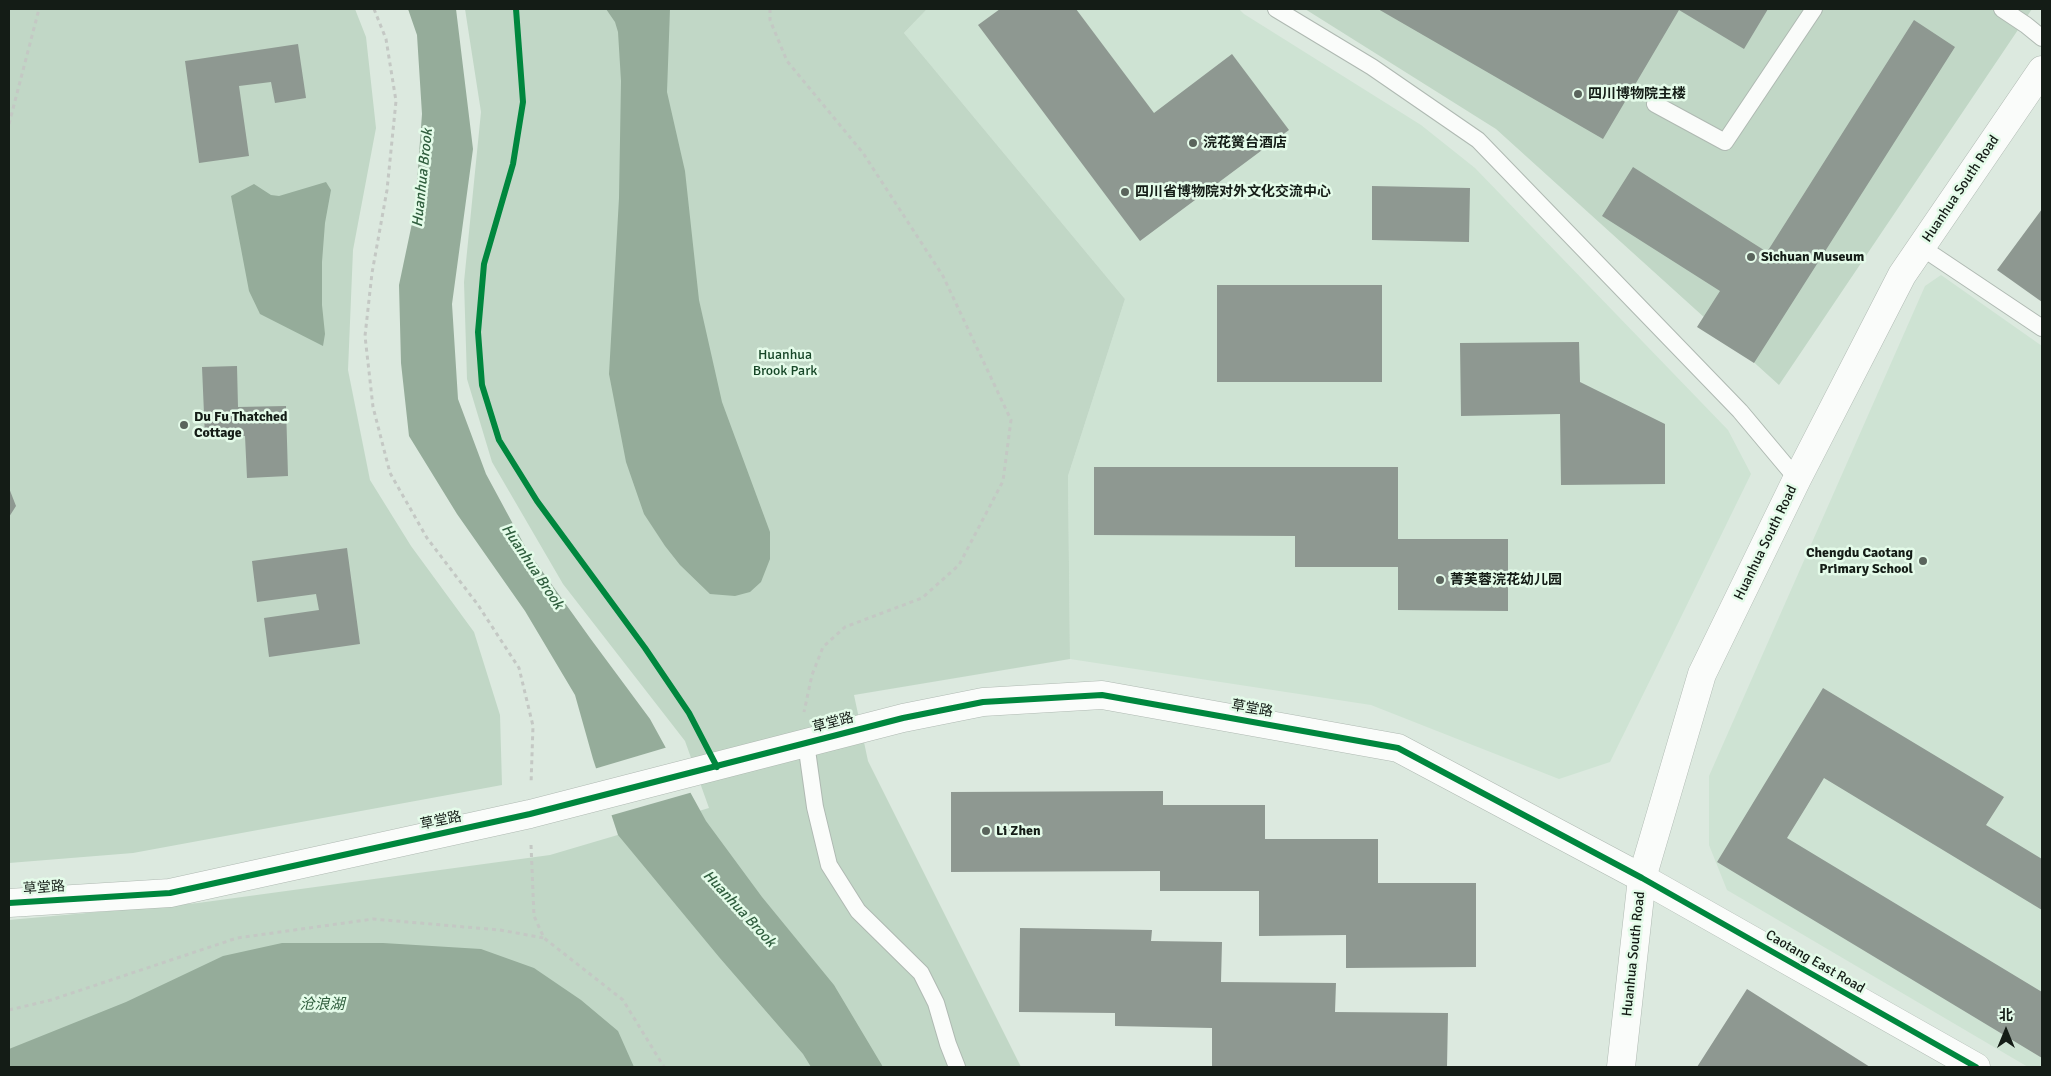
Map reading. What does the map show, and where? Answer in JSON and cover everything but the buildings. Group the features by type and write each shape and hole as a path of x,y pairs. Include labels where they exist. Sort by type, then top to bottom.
{"street":[{"name":"Huanhua South Road","path":"1622,1067 1642,878 1702,674 1797,479 1902,275 2042,70"},
{"name":"草堂路","path":"9,903 170,893 530,814 903,718 983,702 1102,695 1398,748 1642,878"},
{"name":"Caotang East Road","path":"1642,878 1976,1067"}],"lane":[{"path":"1276,9 1372,67 1478,140 1740,411 1797,479"},
{"path":"1654,104 1725,142 1814,9"},
{"path":"2002,9 2026,24 2042,38"},
{"path":"1921,247 2042,328"},
{"path":"806,743 815,808 829,865 858,911 921,972 936,1003 957,1067"}],"path":[{"path":"9,124 39,9"},
{"path":"374,9 386,39 396,101 387,190 372,274 365,336 373,407 390,473 427,538 478,605 519,668 533,726 530,814 534,916 544,938 623,1000 664,1067"},
{"path":"516,9 523,102 512,164 484,264 478,332 482,384 499,440 537,501 645,648 689,713 712,768"},
{"path":"770,9 770,20 787,61 863,154 943,276 1011,420 1003,481 959,565 922,598 845,627 823,647 812,675 803,717 806,743"},
{"path":"9,1010 51,1000 237,938 373,918 500,930 544,938"}],"shaded area":[{"path":"927,9 1239,9 1244,14 1421,125 1475,168 1728,430 1751,474 1610,762 1559,779 1371,705 1070,659 1068,476 1125,299 904,33"},
{"name":"Chengdu Caotang Primary School","path":"1941,275 2042,346 2042,1067 2028,1067 1727,890 1709,845 1709,776 1925,286"}],"green space":[{"name":"Du Fu Thatched Cottage","path":"9,9 355,9 366,37 376,128 353,250 348,370 370,480 411,546 474,632 500,715 502,785 133,853 9,863"},
{"name":"Huanhua Brook Park","path":"465,9 927,9 904,33 1125,299 1068,476 1070,659 854,695 868,761 1021,1067 9,1067 9,920 198,903 550,855 709,808 685,741 563,584 492,462 467,379 464,282 481,112"},
{"name":"Sichuan Museum","path":"1305,9 2032,9 1779,385 1496,129"}],"water":[{"name":"Huanhua Brook","path":"408,9 456,9 473,149 452,304 458,399 486,474 527,550 650,719 706,821 762,897 834,985 883,1067 811,1067 803,1054 719,957 618,835 593,759 575,695 525,611 457,514 409,436 401,363 399,285 415,209 422,114 417,35"},
{"path":"606,9 670,9 667,92 685,171 699,300 722,402 770,532 770,559 761,582 750,592 735,596 710,594 680,565 644,514 626,462 609,374 619,198 621,81 618,32 615,22"},
{"path":"326,182 331,190 325,223 322,262 322,305 325,334 323,346 260,314 249,291 231,196 254,184 271,195 279,196"},
{"name":"沧浪湖","path":"282,943 383,943 481,949 534,968 581,1000 618,1031 634,1067 9,1067 9,1049 126,1002 223,956"}],"pier":[{"path":"668,747 693,792 609,816 594,769"}],"cycle path":[{"path":"516,9 523,102 513,164 484,264 478,332 482,385 499,440 537,501 645,648 689,713 717,767"},
{"path":"9,903 170,893 530,814 903,718 983,702 1102,695 1398,748 1642,878 1976,1067"}],"place":[{"name":"四川博物院主楼","path":"1578,94"},
{"name":"浣花黉台酒店","path":"1193,143"},
{"name":"四川省博物院对外文化交流中心","path":"1125,192"},
{"name":"Sichuan Museum","path":"1751,257"},
{"name":"Du Fu Thatched Cottage","path":"184,425"},
{"name":"Chengdu Caotang Primary School","path":"1923,561"},
{"name":"菁芙蓉浣花幼儿园","path":"1440,580"},
{"name":"Li Zhen","path":"986,831"}]}
